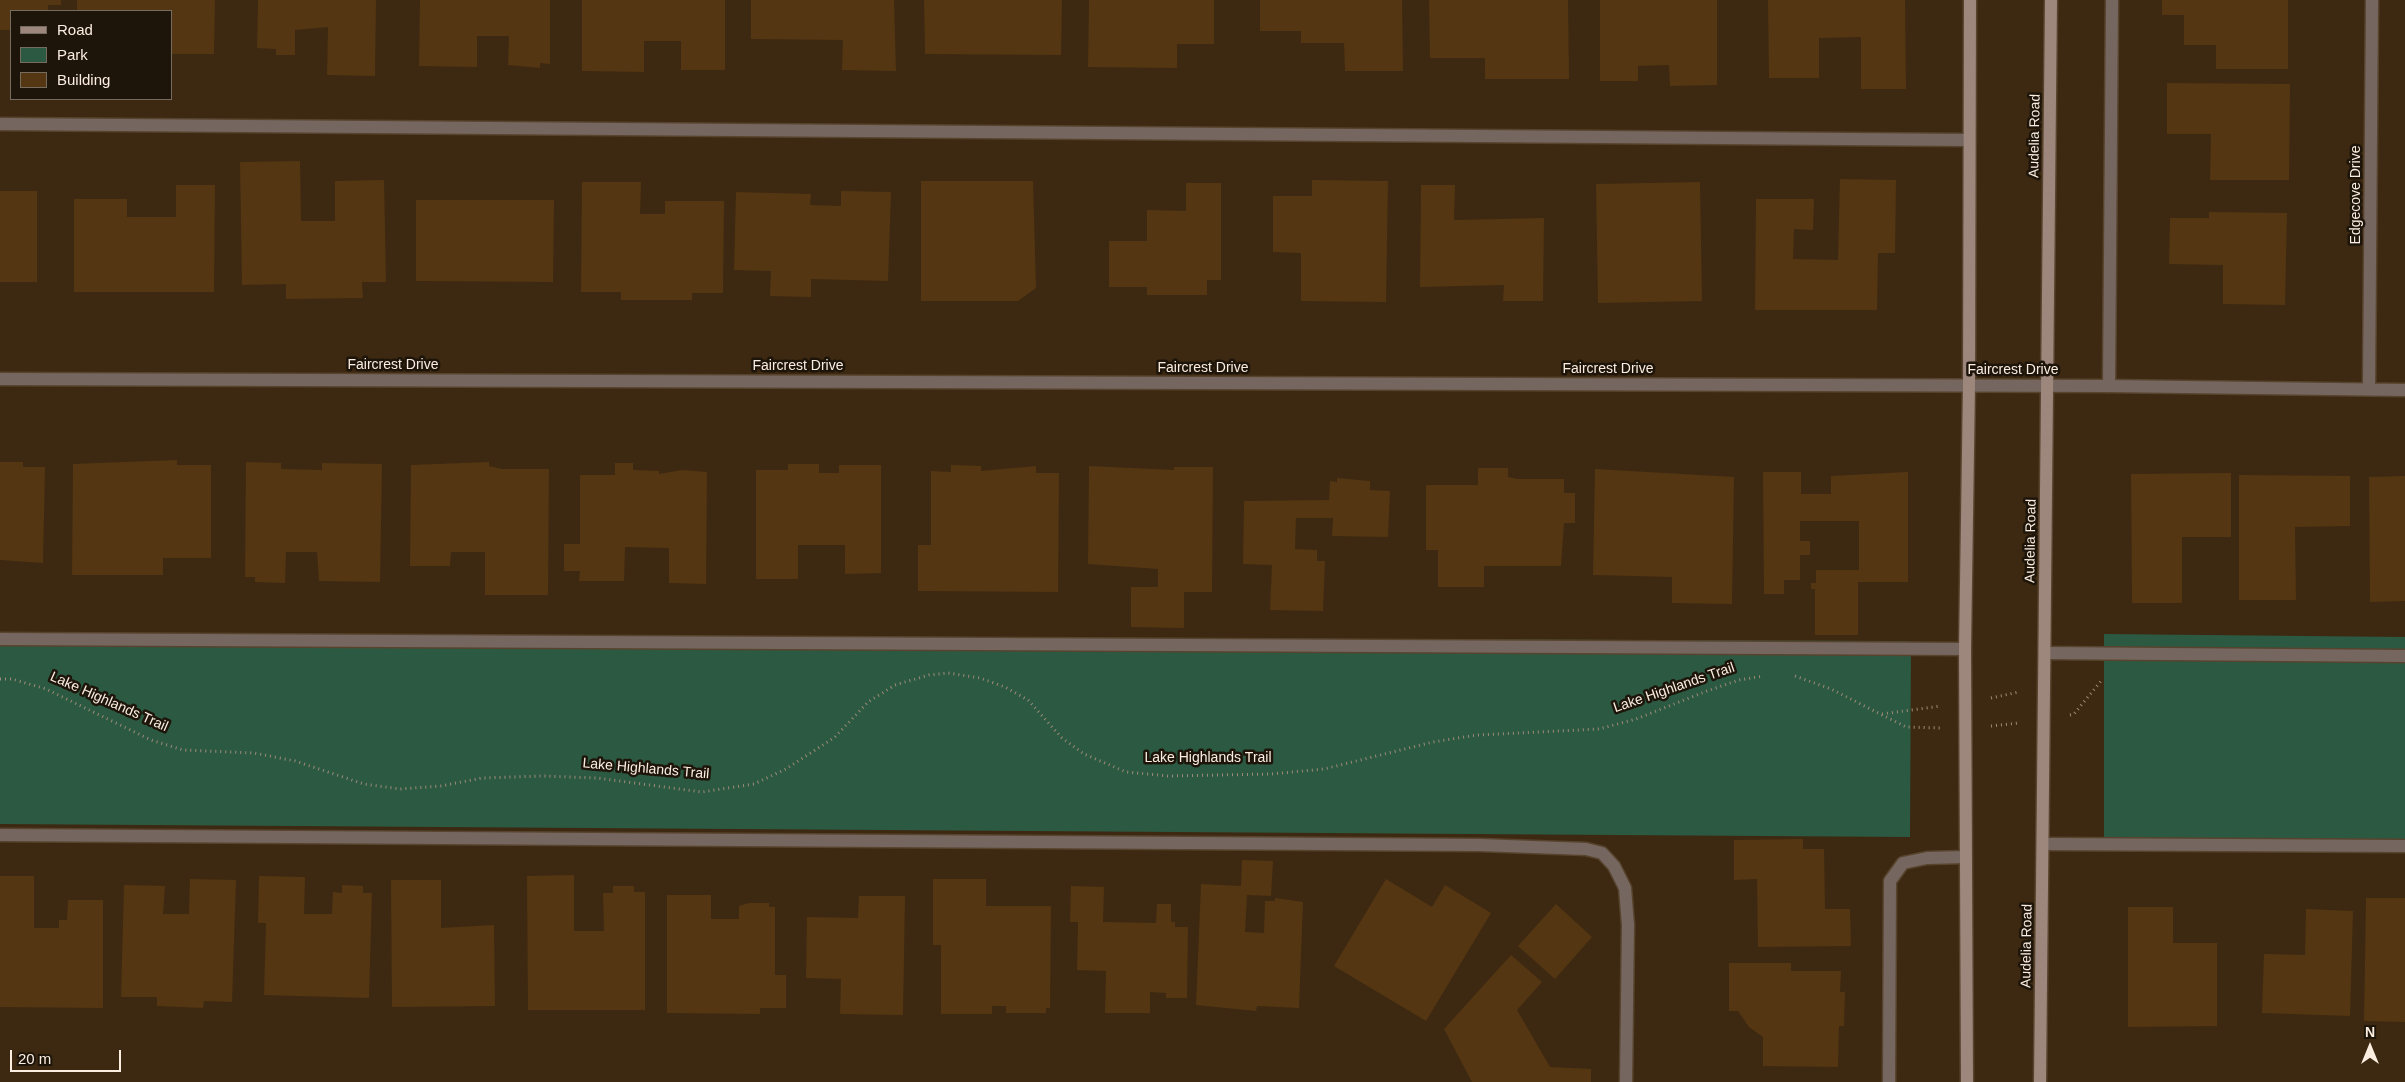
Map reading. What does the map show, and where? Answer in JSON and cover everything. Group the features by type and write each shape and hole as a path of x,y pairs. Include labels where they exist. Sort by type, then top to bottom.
{"main road":[{"path":"1967,1082 1965,649 1969,385 1968,140 1970,0"},
{"name":"Audelia Road","path":"2040,1082 2051,0"}],"street":[{"path":"2110,386 2112,0"},
{"name":"Edgecove Drive","path":"2369,389 2372,0"},
{"path":"0,124 1968,140"},
{"name":"Faircrest Drive","path":"0,379 1969,385 2405,390"},
{"path":"0,639 1965,649"},
{"path":"2045,653 2405,656"},
{"path":"0,835 1480,845 1586,849 1602,853 1614,866 1625,888 1628,925 1626,1082"},
{"path":"2043,844 2405,846"},
{"path":"1889,1082 1890,881 1902,863 1927,858 1965,857"}],"path":[{"name":"Lake Highlands Trail","path":"0,679 12,679 46,689 151,740 183,750 254,753 295,761 364,784 400,790 442,786 482,778 543,776 596,778 702,792 754,784 786,769 835,737 868,702 895,685 928,674 948,673 980,678 1005,687 1028,700 1062,738 1084,754 1126,772 1168,776 1271,774 1324,769 1433,742 1477,735 1599,729 1636,719 1707,690 1739,680 1769,675"},
{"path":"1788,676 1797,676 1832,689 1906,727 1965,728 2044,721 2074,714 2101,681"}],"green space":[{"path":"0,634 1911,641 1910,837 0,824"},
{"path":"2104,634 2405,637 2405,848 2104,847"}],"building":[{"path":"0,0 61,0 61,5 48,5 48,10 10,10 10,30 0,30"},
{"path":"77,0 215,0 214,54 172,54 172,10 77,10"},
{"path":"258,0 376,0 375,76 327,75 328,27 295,30 295,55 276,55 276,49 257,48"},
{"path":"420,0 550,0 550,64 540,63 540,68 508,65 509,36 477,36 477,67 419,66"},
{"path":"582,0 725,0 725,70 681,70 681,41 644,41 644,72 582,71"},
{"path":"751,0 894,0 896,71 842,70 843,40 751,39"},
{"path":"924,0 1062,0 1061,55 925,54"},
{"path":"1089,0 1214,0 1214,44 1177,44 1177,68 1088,67"},
{"path":"1260,0 1402,0 1403,71 1345,71 1344,43 1301,43 1301,31 1260,31"},
{"path":"1429,0 1568,0 1569,79 1485,79 1485,58 1430,58"},
{"path":"1600,0 1717,0 1717,85 1670,86 1669,65 1638,66 1638,81 1600,81"},
{"path":"1768,0 1905,0 1906,89 1861,89 1861,37 1819,38 1819,78 1769,78"},
{"path":"2162,0 2288,0 2288,69 2216,69 2216,45 2184,45 2184,15 2162,15"},
{"path":"2167,83 2290,84 2289,180 2210,180 2211,134 2167,134"},
{"path":"300,161 301,221 335,221 335,181 384,180 386,282 362,282 363,298 286,299 286,284 242,285 240,162"},
{"path":"1840,179 1896,180 1895,253 1878,253 1877,310 1755,310 1756,199 1814,199 1813,230 1794,229 1793,259 1838,260"},
{"path":"1312,180 1388,181 1386,302 1301,301 1301,253 1273,252 1273,196 1312,196"},
{"path":"921,181 1033,181 1036,288 1018,301 921,301"},
{"path":"582,182 641,182 640,214 665,214 665,201 724,201 723,293 692,293 692,300 621,300 621,292 581,292"},
{"path":"1700,182 1702,301 1598,303 1596,184"},
{"path":"1186,183 1221,183 1221,280 1207,280 1207,295 1147,295 1147,287 1109,287 1109,241 1147,241 1147,210 1186,211"},
{"path":"176,185 215,185 214,292 74,292 74,199 127,199 127,217 176,217"},
{"path":"1421,185 1455,185 1454,220 1544,218 1543,301 1503,301 1504,285 1420,287"},
{"path":"0,191 37,191 37,282 0,282"},
{"path":"841,191 891,192 888,281 811,279 811,297 770,296 771,271 734,270 736,192 811,194 810,205 841,206"},
{"path":"416,200 554,200 553,282 416,281"},
{"path":"2209,212 2287,213 2285,305 2223,304 2223,265 2169,264 2170,218 2209,218"},
{"path":"177,460 177,465 211,465 211,558 163,558 163,575 72,575 73,464"},
{"path":"0,462 23,462 23,467 45,467 43,563 0,560"},
{"path":"246,462 281,463 281,469 322,470 322,463 382,464 380,582 319,581 317,552 286,552 285,583 255,582 255,577 245,577"},
{"path":"489,462 489,466 502,469 549,469 548,595 485,595 485,552 451,552 450,566 410,566 411,465"},
{"path":"615,463 633,463 633,470 659,471 659,474 682,470 707,472 706,584 669,583 669,548 625,547 624,581 579,581 580,571 564,571 564,544 580,544 580,475 615,475"},
{"path":"788,464 819,464 819,473 839,473 839,465 881,465 881,573 845,574 845,545 798,545 798,579 756,579 756,470 788,470"},
{"path":"951,465 981,466 981,471 1036,466 1036,473 1059,473 1058,592 918,591 918,545 931,545 931,471 951,472"},
{"path":"1089,466 1174,470 1174,467 1213,467 1212,592 1184,592 1184,628 1131,627 1131,587 1158,587 1158,569 1088,564"},
{"path":"1478,468 1508,468 1508,477 1517,479 1564,479 1564,493 1575,493 1575,523 1564,523 1561,566 1484,566 1484,587 1438,587 1438,550 1426,550 1426,485 1478,485"},
{"path":"1595,469 1734,477 1732,604 1672,603 1672,577 1593,575"},
{"path":"1763,472 1801,472 1801,494 1831,494 1831,476 1908,472 1908,582 1858,582 1858,635 1815,635 1815,589 1811,589 1811,583 1816,583 1816,570 1859,570 1859,521 1800,521 1800,541 1810,541 1810,555 1800,555 1800,580 1784,580 1784,594 1764,594"},
{"path":"2231,473 2231,537 2182,537 2182,603 2132,603 2131,474"},
{"path":"2239,475 2350,476 2350,526 2295,527 2296,600 2239,600"},
{"path":"2405,476 2405,601 2370,602 2369,477"},
{"path":"1337,478 1370,481 1370,490 1390,491 1388,537 1332,536 1333,518 1296,518 1295,549 1317,550 1317,561 1325,561 1323,611 1270,610 1272,565 1243,564 1244,501 1329,500 1330,481 1337,482"},
{"path":"1803,839 1803,849 1824,849 1825,909 1850,909 1851,946 1758,947 1757,879 1734,880 1734,840"},
{"path":"1242,860 1273,861 1271,896 1247,895 1245,932 1264,933 1265,901 1275,901 1275,898 1303,902 1299,1008 1257,1006 1256,1011 1196,1005 1201,884 1241,886"},
{"path":"574,875 574,931 604,931 603,893 613,893 613,886 634,886 634,892 645,892 645,1010 528,1010 527,876"},
{"path":"0,876 34,876 34,928 59,928 59,920 67,920 68,900 103,900 103,1008 0,1007"},
{"path":"259,876 305,877 304,914 332,914 333,892 342,893 342,885 363,886 363,893 372,893 369,998 264,995 266,923 258,923"},
{"path":"190,879 236,880 232,1002 204,1001 203,1008 157,1006 157,997 121,997 124,885 165,886 163,914 189,914"},
{"path":"933,879 986,879 986,906 1051,906 1050,1008 1046,1008 1046,1013 1006,1013 1006,1006 992,1006 992,1014 941,1014 941,945 933,945"},
{"path":"1386,879 1432,907 1445,885 1491,913 1426,1021 1334,966"},
{"path":"391,880 441,880 441,928 494,925 495,1006 392,1007"},
{"path":"1071,886 1104,887 1103,922 1156,923 1157,904 1171,904 1171,922 1175,922 1175,927 1188,927 1187,998 1166,998 1166,993 1150,992 1150,1013 1105,1013 1106,971 1077,970 1078,922 1070,922"},
{"path":"667,895 711,895 711,919 739,919 739,906 749,903 769,903 769,907 775,907 775,975 786,975 786,1008 760,1008 760,1014 667,1013"},
{"path":"859,896 905,896 903,1015 840,1014 841,979 806,978 807,917 858,918"},
{"path":"2366,898 2405,898 2405,1022 2364,1021"},
{"path":"1556,904 1592,937 1555,979 1518,946"},
{"path":"2128,907 2173,907 2173,943 2217,943 2217,1026 2128,1027"},
{"path":"2306,909 2353,911 2350,1016 2262,1013 2264,954 2305,955"},
{"path":"1511,955 1542,982 1517,1010 1550,1067 1591,1069 1591,1082 1472,1082 1444,1029"},
{"path":"1729,963 1791,963 1791,971 1841,971 1840,992 1845,992 1844,1026 1839,1026 1838,1067 1763,1066 1763,1037 1749,1027 1738,1011 1729,1011"}]}
